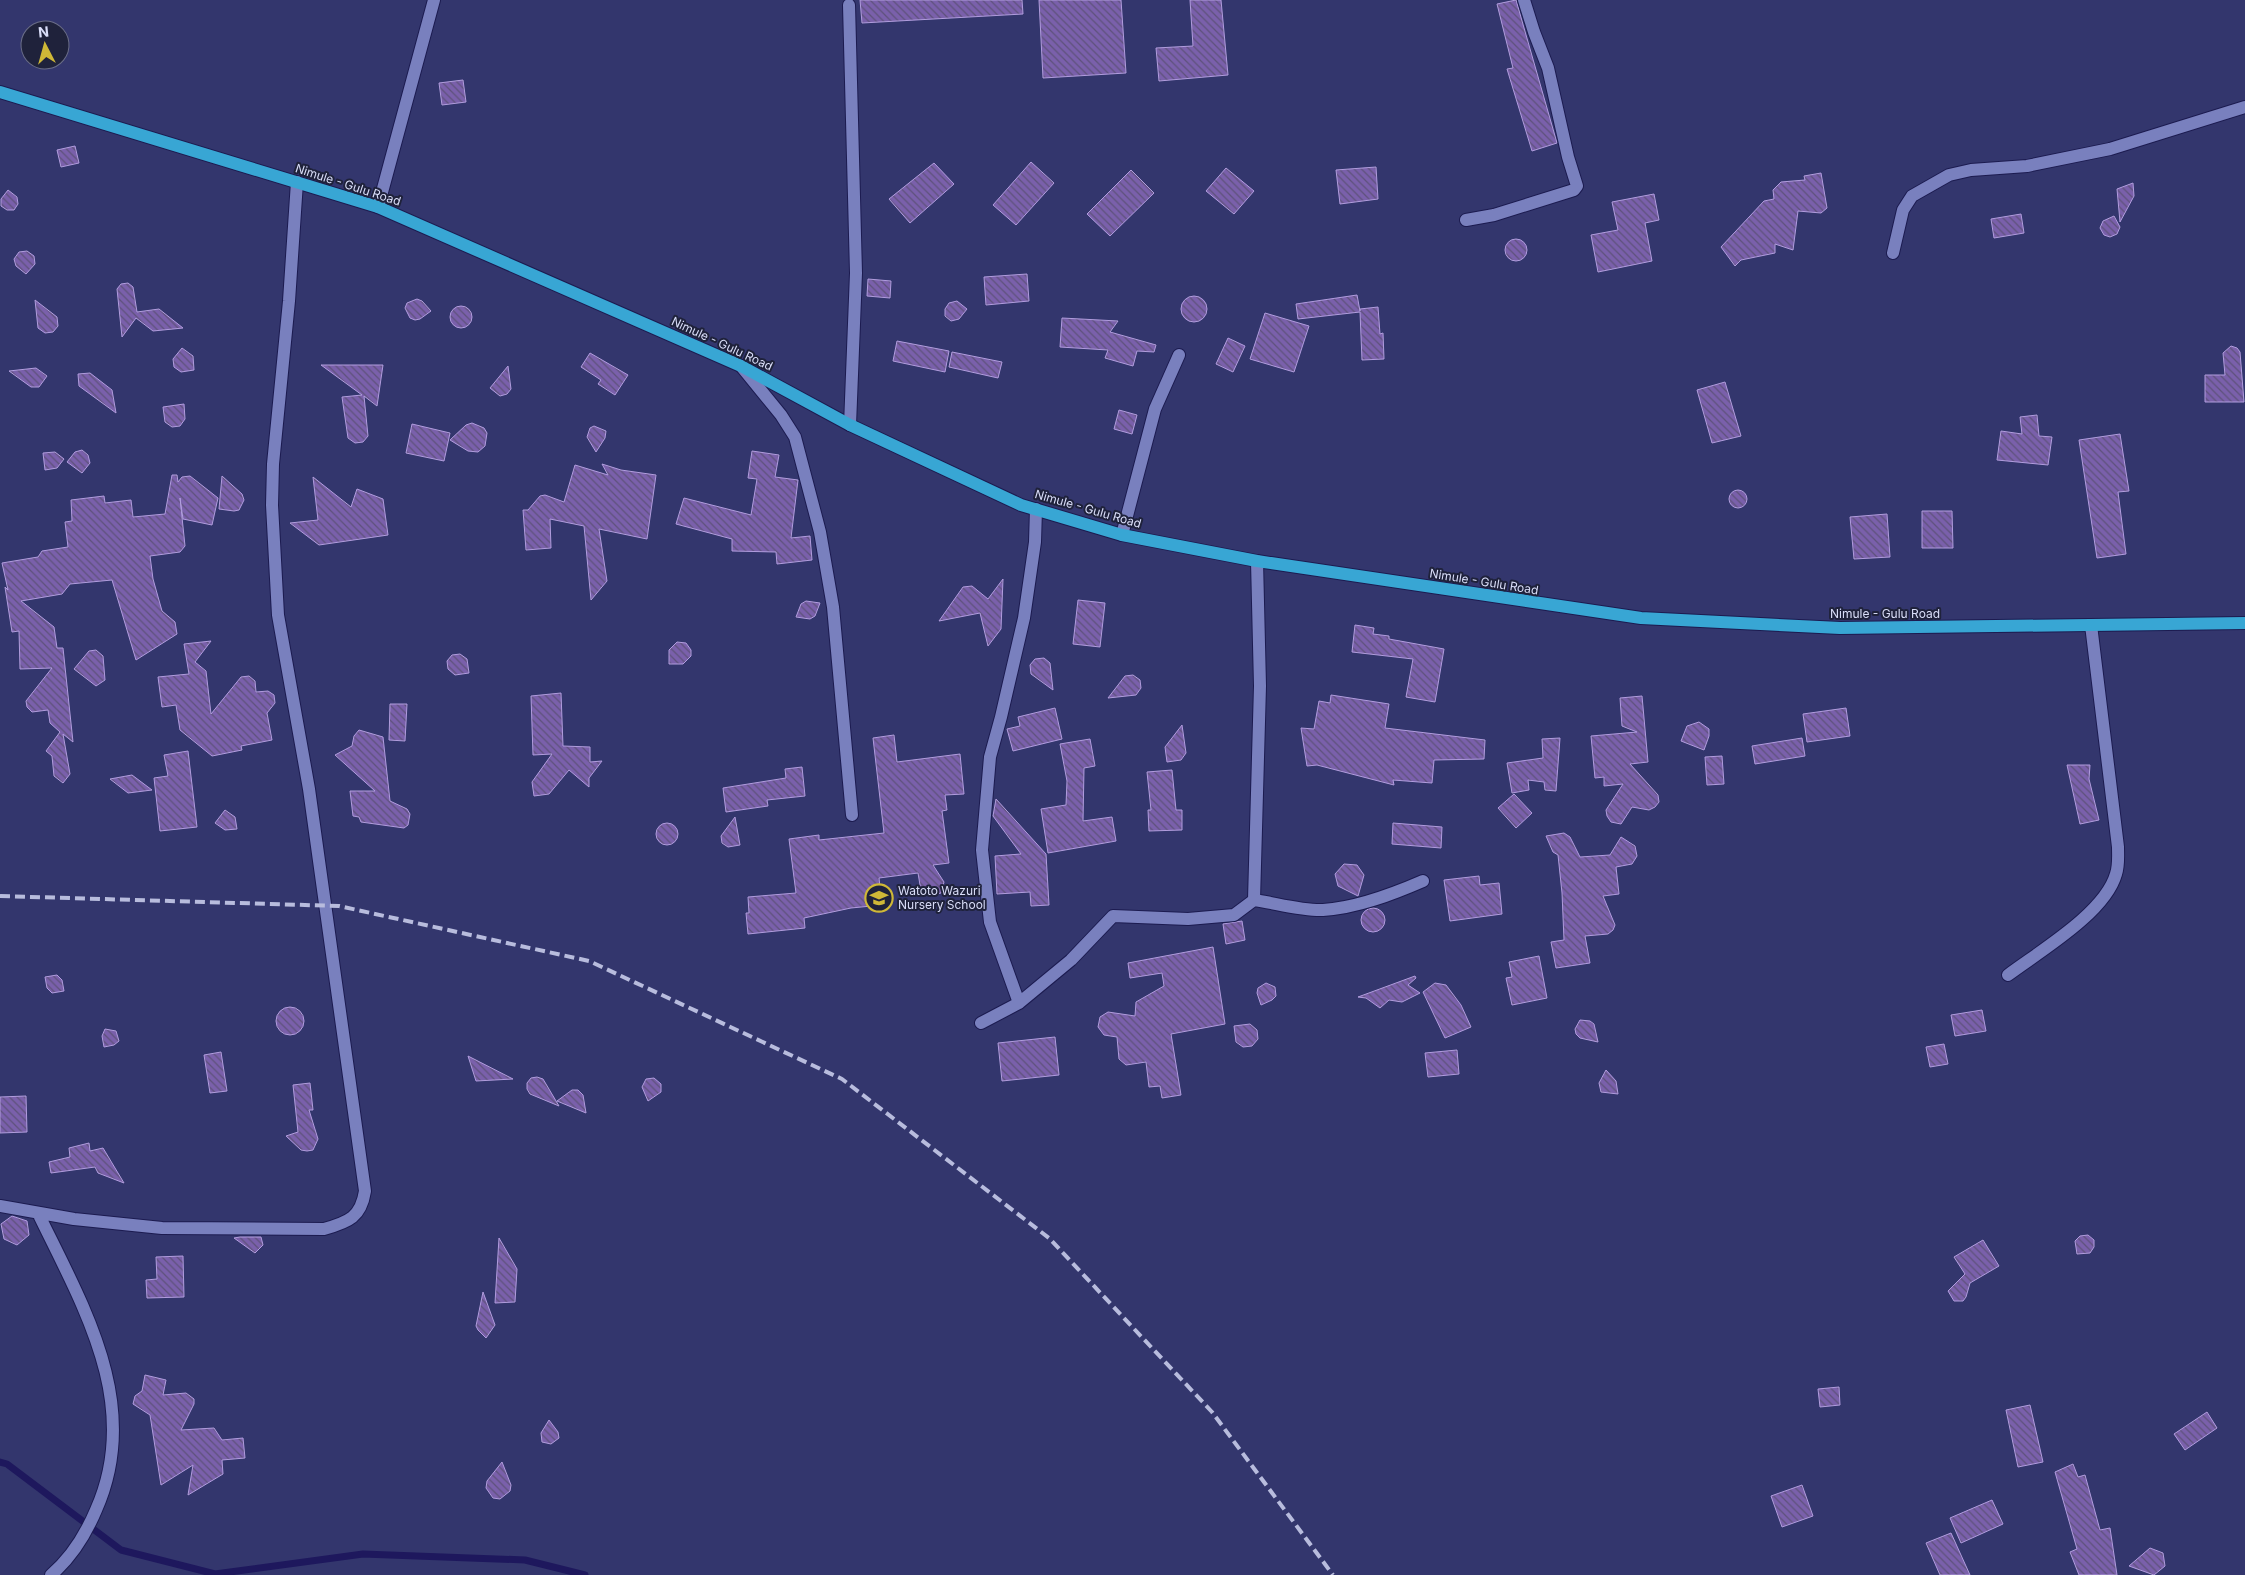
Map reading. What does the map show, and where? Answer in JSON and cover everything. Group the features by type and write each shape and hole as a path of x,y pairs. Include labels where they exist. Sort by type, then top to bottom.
{"main road":[{"name":"Nimule - Gulu Road","path":"0,92 378,207 741,366 850,425 1021,505 1122,535 1257,561 1641,618 1840,628 2245,623"}],"street":[{"path":"378,207 434,0"},
{"path":"1466,220 1494,215 1574,190 1577,186 1578,181 1568,157 1548,68 1524,0"},
{"path":"849,5 856,273 850,425"},
{"path":"1893,253 1903,210 1912,196 1949,175 1971,170 2027,166 2110,149 2245,107"},
{"path":"0,1206 74,1219 162,1228 324,1229 341,1224 354,1217 362,1206 365,1191 338,991 308,789 278,615 272,505 273,464 289,301 297,182"},
{"path":"1122,535 1155,409 1179,355"},
{"path":"741,366 781,415 795,436 820,532 833,607 852,815"},
{"path":"1019,1003 990,922 982,850 990,757 1024,618 1035,542 1036,509"},
{"path":"1254,900 1260,686 1257,561"},
{"path":"2008,976 2091,912 2104,898 2117,874 2118,847 2091,626"},
{"path":"981,1023 1019,1003 1070,960 1113,916 1188,919 1234,914 1254,900 1322,910 1349,906 1391,894 1423,881"},
{"path":"38,1212 75,1287 94,1331 110,1390 110,1468 104,1492 80,1541 68,1560 51,1575"}],"building":[{"path":"860,0 1022,0 1023,14 862,23"},
{"path":"1039,0 1121,0 1126,73 1043,78"},
{"path":"1190,0 1221,0 1228,75 1159,81 1156,48 1193,46"},
{"path":"1516,0 1557,143 1532,151 1507,69 1513,68 1497,4"},
{"path":"463,80 466,102 442,105 439,83"},
{"path":"75,146 79,163 61,167 57,150"},
{"path":"1031,162 1054,183 1016,225 993,205"},
{"path":"934,163 954,184 910,223 889,199"},
{"path":"1376,167 1378,199 1340,204 1336,170"},
{"path":"1226,168 1254,191 1234,214 1206,191"},
{"path":"1131,170 1154,193 1110,236 1087,214"},
{"path":"1821,173 1827,208 1821,213 1798,211 1793,250 1775,244 1775,253 1741,260 1735,266 1721,247 1764,201 1774,199 1773,190 1781,182 1805,180 1804,176"},
{"path":"2133,183 2134,196 2120,222 2117,189"},
{"path":"8,190 17,197 18,204 14,210 7,210 1,206 1,199"},
{"path":"1654,194 1659,220 1645,223 1652,261 1598,272 1591,235 1618,230 1612,202"},
{"path":"2021,214 2024,233 1994,238 1991,219"},
{"path":"2114,216 2120,227 2117,234 2110,237 2104,235 2100,228 2103,221"},
{"path":"1512,239 1520,239 1527,246 1527,254 1520,261 1512,261 1505,254 1505,246"},
{"path":"27,251 34,256 35,264 26,274 16,266 14,259 19,252"},
{"path":"1027,274 1029,301 986,305 984,277"},
{"path":"868,279 891,281 890,298 867,296"},
{"path":"128,283 133,287 137,312 159,309 183,328 153,331 136,318 122,337 117,289 121,284"},
{"path":"1357,295 1360,311 1360,309 1378,307 1380,334 1383,333 1384,359 1362,360 1360,312 1298,319 1296,304"},
{"path":"1194,296 1203,300 1207,309 1203,318 1194,322 1185,318 1181,309 1185,300"},
{"path":"417,299 422,301 431,311 420,319 415,320 410,318 405,308 407,303"},
{"path":"35,300 57,317 58,326 53,332 45,333 38,328"},
{"path":"957,301 967,309 959,319 951,321 945,316 945,309 949,303"},
{"path":"457,306 465,306 472,313 472,321 465,328 457,328 450,321 450,313"},
{"path":"1265,313 1309,326 1294,372 1250,359"},
{"path":"1062,318 1118,321 1110,332 1156,345 1154,352 1137,351 1133,366 1105,358 1108,350 1060,347"},
{"path":"1228,338 1245,346 1233,372 1216,364"},
{"path":"897,341 949,351 945,372 893,361"},
{"path":"2231,346 2237,348 2240,352 2244,402 2205,402 2205,375 2225,375 2223,353"},
{"path":"182,348 193,356 194,370 181,372 174,367 173,359"},
{"path":"952,352 1002,362 998,378 949,367"},
{"path":"590,353 628,375 615,395 598,384 601,380 581,367"},
{"path":"321,365 383,365 377,406 364,396 368,436 363,442 355,443 348,438 342,397 362,395"},
{"path":"508,366 511,389 507,394 500,396 490,388"},
{"path":"36,368 47,376 39,387 31,387 9,371"},
{"path":"90,373 112,390 116,413 79,386 78,374"},
{"path":"1725,382 1741,436 1712,443 1697,390"},
{"path":"184,404 185,419 180,426 172,427 165,422 163,407"},
{"path":"1119,410 1137,415 1132,434 1114,429"},
{"path":"2037,415 2039,436 2052,437 2048,465 1997,460 2001,431 2022,434 2020,417"},
{"path":"472,423 484,428 487,433 485,446 478,452 468,451 450,440 466,425"},
{"path":"412,424 450,433 444,461 406,453"},
{"path":"594,426 606,431 605,438 596,452 587,437 590,428"},
{"path":"2120,434 2129,491 2118,492 2126,554 2097,558 2079,440"},
{"path":"82,450 88,455 90,463 82,473 67,462 75,452"},
{"path":"752,451 779,455 775,477 798,480 791,538 810,536 812,560 777,564 776,552 732,551 732,539 676,524 684,498 751,515 757,479 748,478"},
{"path":"55,452 64,459 57,468 45,470 43,453"},
{"path":"602,464 621,470 656,475 647,539 599,529 607,581 591,600 584,526 550,519 551,548 526,550 523,510 528,510 540,496 545,495 564,502 575,465 608,475"},
{"path":"172,475 177,475 178,482 182,477 190,476 218,498 212,525 183,519 180,498 185,546 180,552 150,556 153,579 162,611 175,622 177,634 136,660 112,580 70,584 62,594 21,601 54,627 57,648 63,648 73,742 63,734 70,774 63,783 54,776 52,756 46,751 60,732 50,723 48,710 32,712 27,707 26,701 52,668 20,669 19,631 12,632 5,587 8,590 2,563 38,557 42,551 68,547 65,522 72,521 71,500 104,496 105,503 131,500 133,517 165,514"},
{"path":"222,476 242,494 244,500 239,510 219,509"},
{"path":"313,477 351,507 357,489 383,499 388,535 319,545 290,523 318,520"},
{"path":"1734,490 1742,490 1747,495 1745,506 1734,508 1729,503 1729,495"},
{"path":"1922,511 1952,511 1953,548 1922,548"},
{"path":"1887,514 1890,557 1854,559 1850,517"},
{"path":"1003,579 1001,629 988,646 980,613 939,621 963,587 972,586 988,599"},
{"path":"1078,600 1105,603 1100,647 1073,644"},
{"path":"806,601 820,603 815,616 810,619 796,617 801,604"},
{"path":"1355,625 1374,628 1373,634 1389,636 1389,639 1444,649 1435,702 1406,697 1413,659 1352,652"},
{"path":"211,641 195,662 206,671 211,714 241,677 249,676 255,681 256,692 268,691 274,695 275,703 267,713 272,740 241,746 242,750 212,756 180,730 176,705 162,707 158,677 189,674 184,644"},
{"path":"677,642 686,643 691,650 691,656 683,664 669,664 669,650"},
{"path":"96,650 103,656 105,680 96,686 74,669 89,651"},
{"path":"460,654 467,659 469,673 455,675 448,669 447,661 452,655"},
{"path":"1044,658 1050,663 1053,690 1031,674 1030,665 1035,659"},
{"path":"1133,675 1140,680 1141,688 1136,695 1108,698 1125,676"},
{"path":"561,693 563,746 590,747 590,762 602,761 589,778 589,787 569,770 549,794 534,796 532,782 552,754 533,755 531,696"},
{"path":"1331,695 1389,704 1385,728 1485,740 1484,759 1434,760 1432,783 1393,780 1394,785 1317,765 1307,766 1301,728 1314,729 1319,701 1330,703"},
{"path":"1642,696 1648,762 1630,764 1658,795 1659,802 1649,810 1632,807 1621,824 1611,822 1606,810 1623,784 1604,786 1604,777 1595,778 1591,736 1637,732 1622,726 1620,698"},
{"path":"390,704 407,704 405,741 389,740"},
{"path":"1055,708 1062,739 1013,751 1007,729 1020,726 1018,717"},
{"path":"1846,708 1850,736 1807,742 1803,714"},
{"path":"1699,722 1709,729 1709,736 1704,750 1681,741 1687,726"},
{"path":"1182,725 1186,753 1181,760 1167,762 1165,747"},
{"path":"359,730 383,737 390,801 407,809 410,814 408,825 404,828 361,822 359,817 353,816 350,791 375,791 335,755 352,746 354,736"},
{"path":"894,735 897,762 960,754 964,794 945,795 947,810 942,811 949,863 933,865 944,882 941,893 930,896 921,891 918,873 879,878 882,905 851,908 804,918 805,928 748,934 746,913 749,913 748,897 796,893 789,839 819,835 819,840 884,833 873,738"},
{"path":"1560,738 1556,791 1545,790 1544,782 1528,780 1529,790 1512,793 1507,763 1543,758 1542,739"},
{"path":"1802,738 1805,756 1755,764 1752,746"},
{"path":"1090,739 1095,766 1084,768 1083,821 1112,817 1116,841 1048,853 1041,809 1066,805 1067,781 1060,744"},
{"path":"188,751 197,827 160,831 154,778 168,776 164,755"},
{"path":"1722,756 1724,784 1707,785 1705,757"},
{"path":"2067,765 2090,765 2089,779 2099,820 2080,824"},
{"path":"802,767 805,796 767,800 768,806 726,812 723,788 786,778 785,769"},
{"path":"1172,770 1176,810 1182,810 1182,830 1149,831 1148,810 1151,810 1147,772"},
{"path":"132,775 152,790 128,793 110,779"},
{"path":"1514,794 1532,813 1516,828 1498,808"},
{"path":"996,799 1046,854 1049,905 1031,906 1030,892 997,894 995,856 1021,854 993,816"},
{"path":"225,810 235,817 237,829 225,830 215,823"},
{"path":"735,817 740,845 728,847 722,843 721,836"},
{"path":"667,823 675,826 678,834 675,842 667,845 659,842 656,834 659,826"},
{"path":"1393,823 1442,827 1441,848 1392,844"},
{"path":"1564,833 1570,837 1580,857 1610,855 1621,837 1635,846 1637,856 1632,864 1616,867 1619,894 1603,896 1615,925 1613,930 1608,934 1585,936 1590,963 1556,968 1551,942 1564,940 1562,893 1558,855 1553,852 1546,836"},
{"path":"1344,864 1357,865 1364,875 1358,896 1338,886 1335,874"},
{"path":"1479,876 1480,885 1499,883 1502,914 1450,921 1444,880"},
{"path":"1373,908 1382,911 1385,920 1382,929 1373,932 1364,929 1361,920 1364,911"},
{"path":"1242,921 1245,940 1226,944 1223,924"},
{"path":"1213,947 1225,1024 1171,1034 1181,1095 1162,1098 1160,1086 1149,1087 1146,1062 1126,1065 1119,1059 1117,1037 1104,1035 1098,1027 1100,1017 1108,1012 1135,1016 1136,1002 1164,986 1162,973 1130,978 1128,963"},
{"path":"1539,956 1547,998 1512,1005 1506,978 1512,977 1509,962"},
{"path":"57,975 62,980 64,991 52,993 47,988 45,977"},
{"path":"1415,976 1416,978 1408,985 1420,993 1402,1002 1389,1000 1380,1008 1366,998 1358,997"},
{"path":"1266,983 1275,987 1276,996 1261,1005 1257,993 1258,988"},
{"path":"1435,983 1446,985 1461,1005 1471,1027 1445,1038 1423,992"},
{"path":"290,1007 300,1011 304,1021 300,1031 290,1035 280,1031 276,1021 280,1011"},
{"path":"1982,1010 1986,1031 1955,1036 1951,1015"},
{"path":"1580,1020 1590,1021 1594,1024 1598,1042 1580,1038 1576,1034 1575,1029"},
{"path":"1250,1024 1257,1030 1258,1039 1252,1046 1243,1047 1236,1042 1234,1026"},
{"path":"105,1029 116,1031 119,1041 114,1045 104,1047 102,1036"},
{"path":"1055,1037 1059,1075 1002,1081 998,1043"},
{"path":"1944,1044 1948,1064 1930,1067 1926,1047"},
{"path":"1457,1050 1459,1074 1428,1077 1425,1053"},
{"path":"221,1052 227,1091 210,1093 204,1055"},
{"path":"468,1056 513,1079 476,1081"},
{"path":"1606,1070 1616,1081 1618,1094 1601,1092 1599,1083"},
{"path":"531,1078 543,1079 559,1106 530,1094 527,1089 527,1083"},
{"path":"654,1078 661,1084 661,1092 648,1101 642,1087 646,1079"},
{"path":"310,1083 313,1110 309,1110 318,1139 313,1150 307,1151 301,1150 286,1136 298,1132 293,1085"},
{"path":"572,1090 578,1090 583,1095 586,1113 557,1101"},
{"path":"26,1096 27,1132 0,1133 0,1097"},
{"path":"89,1143 90,1151 103,1148 124,1183 98,1173 95,1167 51,1173 49,1162 70,1157 69,1148"},
{"path":"12,1216 27,1221 29,1235 17,1245 4,1239 1,1224"},
{"path":"2088,1235 2094,1240 2094,1247 2090,1253 2077,1254 2075,1241 2080,1236"},
{"path":"261,1237 263,1245 255,1253 234,1238"},
{"path":"499,1238 517,1269 515,1302 495,1303"},
{"path":"1983,1240 1999,1266 1970,1283 1963,1301 1954,1301 1948,1291 1965,1274 1954,1257"},
{"path":"183,1256 184,1297 147,1298 146,1280 157,1279 156,1257"},
{"path":"483,1292 495,1325 486,1338 476,1326"},
{"path":"145,1375 166,1380 163,1395 186,1393 194,1399 194,1404 181,1430 214,1428 222,1440 243,1438 245,1458 222,1460 223,1474 188,1495 193,1465 161,1485 150,1415 133,1404 135,1396 142,1391"},
{"path":"1839,1387 1840,1405 1820,1407 1818,1389"},
{"path":"2030,1405 2043,1462 2018,1467 2006,1410"},
{"path":"2207,1412 2217,1428 2185,1450 2174,1434"},
{"path":"549,1420 558,1432 559,1438 551,1444 542,1442 541,1433"},
{"path":"502,1462 511,1485 510,1491 500,1499 493,1498 486,1488 487,1481"},
{"path":"2073,1464 2078,1477 2085,1475 2100,1530 2110,1528 2117,1575 2079,1575 2070,1552 2077,1549 2055,1472"},
{"path":"1802,1485 1813,1516 1782,1527 1771,1496"},
{"path":"1992,1500 2003,1524 1961,1543 1950,1518"},
{"path":"1951,1533 1970,1575 1940,1575 1926,1543"},
{"path":"2150,1548 2163,1553 2165,1566 2154,1575 2129,1566"}],"waterway":[{"path":"0,1462 7,1464 121,1550 215,1574 363,1554 525,1560 585,1575"}],"railway":[{"path":"0,896 339,906 589,961 842,1079 1049,1238 1212,1412 1333,1575"}],"place":[{"name":"Watoto Wazuri Nursery School","path":"879,898"}]}
